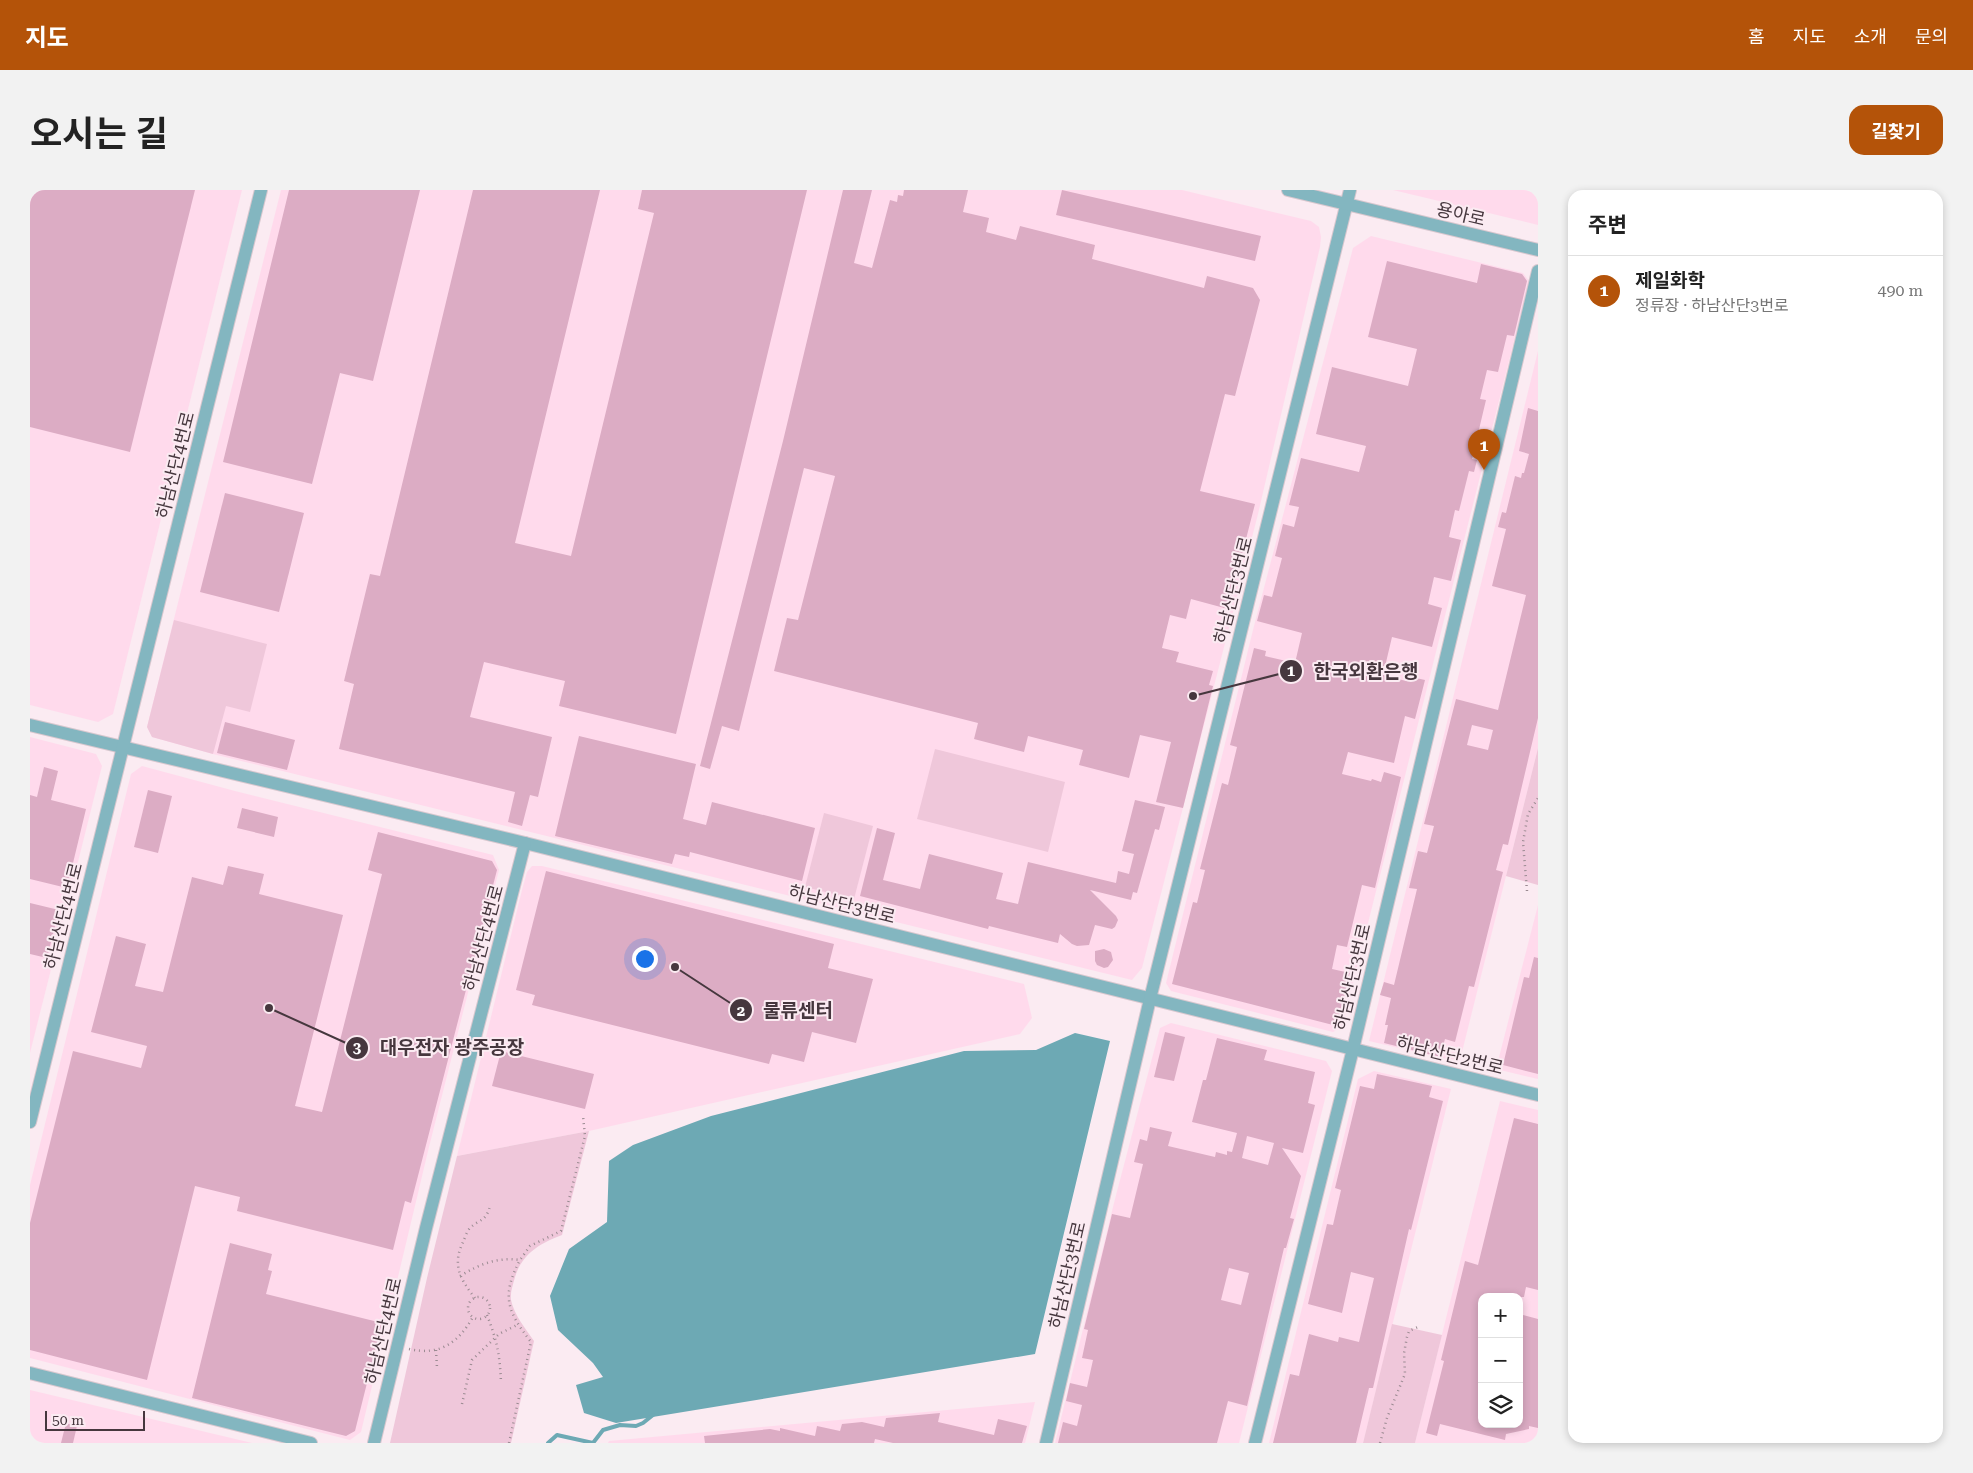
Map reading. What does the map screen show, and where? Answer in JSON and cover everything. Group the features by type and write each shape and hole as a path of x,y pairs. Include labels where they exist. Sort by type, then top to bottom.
{"street":[{"name":"하남산단4번로","path":"30,1122 261,190"},
{"name":"용아로","path":"1288,190 1538,250"},
{"name":"하남산단3번로","path":"1046,1443 1150,999 1350,190"},
{"name":"하남산단3번로","path":"1255,1443 1353,1049 1538,271"},
{"path":"30,724 122,748 525,843"},
{"name":"하남산단4번로","path":"374,1443 426,1228 525,843"},
{"name":"하남산단3번로","path":"525,843 1353,1049"},
{"name":"하남산단2번로","path":"1353,1049 1538,1095"},
{"path":"30,1373 311,1443"}],"path":[{"path":"1527,891 1523,842 1528,814 1538,798"},
{"path":"508,1443 531,1342 519,1324 509,1302 508,1290 513,1273 530,1246 561,1231 585,1136 583,1116"},
{"path":"473,1317 483,1318 486,1315 489,1311 488,1302 484,1299 475,1298 462,1282 457,1266 461,1246 469,1228 488,1215 490,1206"},
{"path":"460,1276 479,1265 497,1259 520,1260"},
{"path":"473,1317 470,1314 469,1304 475,1298"},
{"path":"486,1315 496,1337 500,1356 501,1383"},
{"path":"397,1346 420,1351 436,1350 453,1343 464,1333 473,1317"},
{"path":"462,1404 472,1360 496,1337 519,1324"},
{"path":"1380,1443 1387,1418 1405,1374 1404,1353 1406,1337 1410,1331 1420,1326"},
{"path":"436,1350 436,1368"}],"shaded area":[{"path":"30,190 242,190 113,714 98,722 30,705"},
{"path":"281,190 1182,190 1311,221 1319,227 1320,247 1258,514 1142,968 1132,980 213,754 152,737 147,727"},
{"path":"1393,190 1538,190 1538,225 1439,201"},
{"path":"1371,236 1523,273 1529,281 1342,1027 1333,1032 1171,991 1166,983 1254,626 1353,248"},
{"path":"1538,351 1538,748 1460,1060 1442,1058 1369,1041"},
{"path":"174,620 267,644 250,712 226,706 213,754 152,737 147,727"},
{"path":"30,737 96,754 102,766 30,1053"},
{"path":"1538,748 1538,885 1506,876"},
{"path":"935,749 1065,782 1048,852 917,819"},
{"path":"142,766 493,855 499,870 429,1147 361,1432 350,1440 30,1358 30,1185 131,774"},
{"path":"824,813 873,826 854,899 805,887"},
{"path":"532,866 542,866 1024,984 1032,1018 1020,1034 589,1131 457,1156 522,890 527,872"},
{"path":"1538,905 1538,1079 1496,1069"},
{"path":"1171,1023 1326,1061 1332,1071 1239,1443 1055,1443 1115,1199 1160,1028"},
{"path":"1374,1071 1451,1089 1363,1443 1269,1443 1358,1079"},
{"path":"1500,1101 1538,1110 1538,1443 1415,1443"},
{"path":"589,1131 562,1235 539,1246 527,1256 518,1269 512,1288 511,1300 515,1311 534,1341 511,1443 390,1443 457,1156"},
{"path":"1392,1324 1442,1335 1415,1443 1363,1443"},
{"path":"30,1390 72,1400 252,1443 30,1443"},
{"path":"1035,1402 1025,1443 608,1443 609,1441"}],"water":[{"path":"1075,1033 1110,1041 1035,1354 616,1423 584,1413 576,1385 603,1377 593,1363 558,1330 550,1296 569,1249 607,1222 609,1161 633,1145 711,1116 964,1051 1036,1050"}],"building":[{"path":"30,190 195,190 130,452 30,427"},
{"path":"289,190 420,190 373,381 340,373 312,484 223,462"},
{"path":"473,190 600,190 515,543 571,556 654,213 638,209 642,190 807,190 676,734 559,706 565,681 484,662 470,717 552,737 538,797 530,795 522,826 508,822 515,792 339,749 354,684 344,681 370,574 380,576"},
{"path":"843,190 872,190 854,263 872,268 890,200 897,202 898,195 903,196 904,190 968,190 963,212 989,218 986,232 1016,240 1020,226 1095,245 1092,259 1204,288 1207,276 1253,288 1260,300 1235,396 1225,394 1200,491 1255,504 1228,609 1191,599 1186,619 1170,615 1162,648 1179,652 1176,662 1213,671 1209,685 1213,686 1183,808 1156,802 1171,742 1140,735 1129,778 1079,765 1083,750 1028,736 1024,752 974,739 978,723 774,671 787,618 798,620 835,476 804,468 739,731 722,726 710,769 700,766 783,441"},
{"path":"1062,190 1261,236 1255,261 1056,215"},
{"path":"1387,261 1477,283 1481,264 1522,274 1527,281 1514,336 1507,335 1498,372 1487,370 1480,399 1486,400 1472,459 1477,460 1474,472 1469,471 1459,511 1455,510 1449,537 1461,540 1451,581 1434,577 1428,604 1442,608 1432,647 1392,637 1383,675 1406,681 1407,676 1425,680 1415,719 1405,716 1394,763 1348,752 1342,774 1381,782 1384,772 1401,777 1375,888 1362,885 1347,947 1337,945 1332,969 1350,973 1337,1026 1172,984 1193,902 1197,903 1205,870 1200,869 1222,783 1228,785 1237,747 1230,745 1254,648 1266,651 1265,656 1295,663 1302,633 1257,621 1264,595 1272,597 1282,558 1275,556 1283,524 1294,527 1299,507 1289,505 1301,458 1359,472 1366,446 1316,434 1332,367 1408,386 1417,349 1368,337"},
{"path":"1528,408 1538,411 1538,718 1508,845 1503,844 1496,870 1503,872 1474,987 1469,986 1455,1042 1445,1039 1440,1057 1384,1043 1388,1025 1385,1025 1391,998 1380,995 1384,982 1394,985 1417,889 1409,888 1418,851 1427,853 1434,826 1424,824 1456,699 1498,710 1526,595 1492,586 1506,529 1498,527 1502,512 1506,513 1515,476 1521,478 1529,454 1519,451","holes":["1472,725 1493,730 1488,750 1467,745"]},
{"path":"225,493 304,513 279,612 200,592"},
{"path":"225,722 295,740 287,770 217,753"},
{"path":"579,736 696,764 683,819 706,825 712,802 815,828 802,881 690,852 689,857 675,854 672,864 555,836"},
{"path":"44,767 58,771 51,800 86,809 67,888 30,879 30,795 37,797"},
{"path":"148,790 172,796 158,853 134,847"},
{"path":"1135,800 1165,807 1159,830 1155,829 1137,893 1133,892 1131,900 1090,890 1118,920 1112,929 1095,925 1089,945 1077,946 1060,934 1058,943 989,926 988,929 860,896 877,828 895,833 883,880 920,889 929,854 1003,873 996,899 1018,904 1028,862 1116,883 1118,871 1129,874 1134,854 1122,851"},
{"path":"242,808 278,817 274,837 237,828"},
{"path":"378,832 492,861 497,870 411,1203 405,1201 393,1250 237,1211 240,1197 195,1186 147,1380 30,1350 30,1223 73,1051 141,1068 147,1046 91,1032 116,936 146,944 135,986 163,992 192,877 223,885 228,866 264,874 259,894 343,915 295,1106 322,1112 382,874 368,870"},
{"path":"546,871 834,944 828,968 873,979 856,1043 812,1032 804,1062 772,1054 769,1064 532,1005 535,995 516,990"},
{"path":"30,903 59,910 47,958 30,954"},
{"path":"1104,949 1111,952 1113,960 1108,967 1104,968 1097,965 1095,951"},
{"path":"1534,957 1538,958 1538,1074 1503,1065 1524,977 1529,978"},
{"path":"1165,1032 1185,1037 1174,1081 1154,1077"},
{"path":"1217,1038 1267,1050 1264,1060 1315,1072 1308,1103 1315,1105 1303,1153 1282,1148 1301,1176 1290,1218 1294,1219 1286,1248 1284,1248 1247,1406 1228,1401 1217,1443 1058,1443 1063,1422 1077,1426 1082,1405 1066,1401 1070,1383 1087,1387 1093,1360 1082,1358 1088,1330 1084,1329 1112,1214 1130,1218 1143,1164 1134,1162 1140,1139 1147,1141 1150,1127 1172,1132 1168,1146 1215,1157 1216,1152 1227,1155 1227,1151 1232,1152 1237,1133 1192,1122 1203,1080 1206,1080","holes":["1247,1136 1274,1143 1268,1165 1242,1158","1229,1268 1249,1273 1241,1305 1221,1300"]},
{"path":"501,1051 594,1074 585,1109 492,1086"},
{"path":"1377,1074 1432,1086 1429,1097 1443,1101 1411,1230 1409,1229 1373,1388 1369,1388 1356,1443 1273,1443 1290,1374 1299,1376 1309,1334 1338,1342 1339,1337 1359,1342 1374,1278 1351,1272 1342,1313 1308,1304 1327,1224 1333,1225 1341,1190 1335,1188 1360,1086 1374,1089"},
{"path":"1514,1118 1538,1124 1538,1290 1526,1287 1524,1297 1523,1293 1478,1293 1478,1428 1523,1428 1523,1315 1538,1319 1538,1428 1529,1426 1529,1429 1506,1434 1505,1440 1440,1424 1437,1436 1426,1433 1444,1361 1441,1360 1465,1261 1478,1265"},
{"path":"230,1243 272,1254 268,1270 272,1271 266,1294 382,1323 355,1431 346,1436 192,1398"},
{"path":"940,1413 938,1422 994,1435 998,1419 1027,1426 1022,1443 893,1443 875,1439 874,1443 705,1443 704,1436 770,1429 780,1431 780,1428 815,1436 817,1426 840,1431 842,1424 862,1422 884,1427 886,1418"},
{"path":"66,1423 77,1426 73,1443 61,1443"}],"waterway":[{"path":"593,1443 603,1430 620,1425 636,1426 653,1415"},
{"path":"548,1443 557,1435 593,1443"}],"place":[{"name":"제일화학","path":"1484,470"},
{"name":"한국외환은행","path":"1193,696"},
{"name":"물류센터","path":"675,967"},
{"name":"대우전자 광주공장","path":"269,1008"}]}
